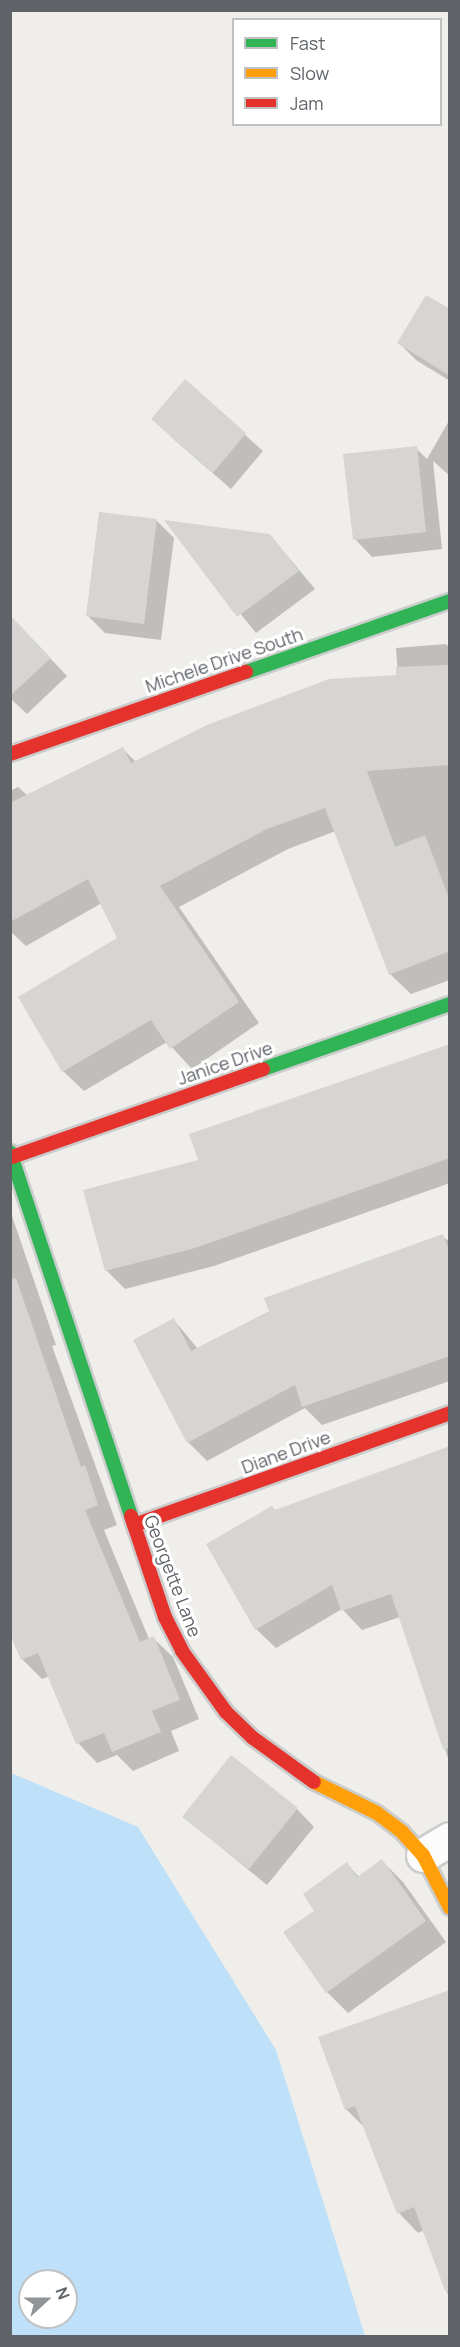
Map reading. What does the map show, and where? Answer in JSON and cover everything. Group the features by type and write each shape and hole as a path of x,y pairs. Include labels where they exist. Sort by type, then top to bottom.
{"street":[{"name":"Michele Drive South","path":"10,754 450,601"},
{"name":"Janice Drive","path":"11,1155 450,1004"},
{"name":"Georgette Lane","path":"11,1155 165,1617 182,1651 226,1712 282,1762 436,1847 450,1908"},
{"name":"Diane Drive","path":"134,1525 450,1413"}],"water":[{"path":"11,1773 138,1827 276,2050 365,2336 11,2336"}],"building":[{"path":"426,295 450,309 450,376 397,343"},
{"path":"185,379 246,433 213,473 151,419"},
{"path":"417,446 426,532 353,540 343,454"},
{"path":"99,512 157,519 144,624 86,616"},
{"path":"164,520 270,534 299,571 237,617"},
{"path":"10,615 51,658 10,696"},
{"path":"448,665 450,765 367,771 395,847 425,835 450,901 450,951 389,975 325,808 267,829 160,886 239,1002 170,1049 151,1020 62,1072 18,997 117,938 88,879 10,922 10,803 123,747 131,763 207,725 329,679 396,675 396,667"},
{"path":"450,1044 450,1158 195,1248 105,1271 83,1190 198,1160 189,1134"},
{"path":"443,1234 450,1253 450,1356 302,1407 295,1385 187,1443 133,1340 174,1318 191,1351 269,1311 264,1298"},
{"path":"16,1278 81,1467 85,1465 98,1505 85,1510 140,1642 154,1636 180,1700 152,1711 161,1732 112,1752 104,1733 76,1744 38,1653 21,1660 10,1634 10,1279"},
{"path":"450,1446 450,1748 443,1749 391,1594 341,1611 332,1585 255,1630 206,1544 272,1506 275,1510"},
{"path":"231,1755 298,1808 249,1869 182,1817"},
{"path":"382,1859 426,1921 326,1993 283,1932 314,1911 303,1894 347,1862 357,1877"},
{"path":"450,1990 450,2291 445,2291 414,2207 397,2214 355,2106 345,2110 318,2037"}],"traffic: fast":[{"path":"246,672 450,601"},
{"path":"263,1069 450,1004"},
{"path":"10,1152 131,1516"}],"traffic: slow":[{"path":"314,1782 377,1813 402,1832 423,1855 450,1908"}],"traffic: jam":[{"path":"10,754 246,672"},
{"path":"12,1157 263,1069"},
{"path":"134,1525 450,1413"},
{"path":"131,1516 165,1617 182,1651 226,1712 253,1738 314,1782"}]}
